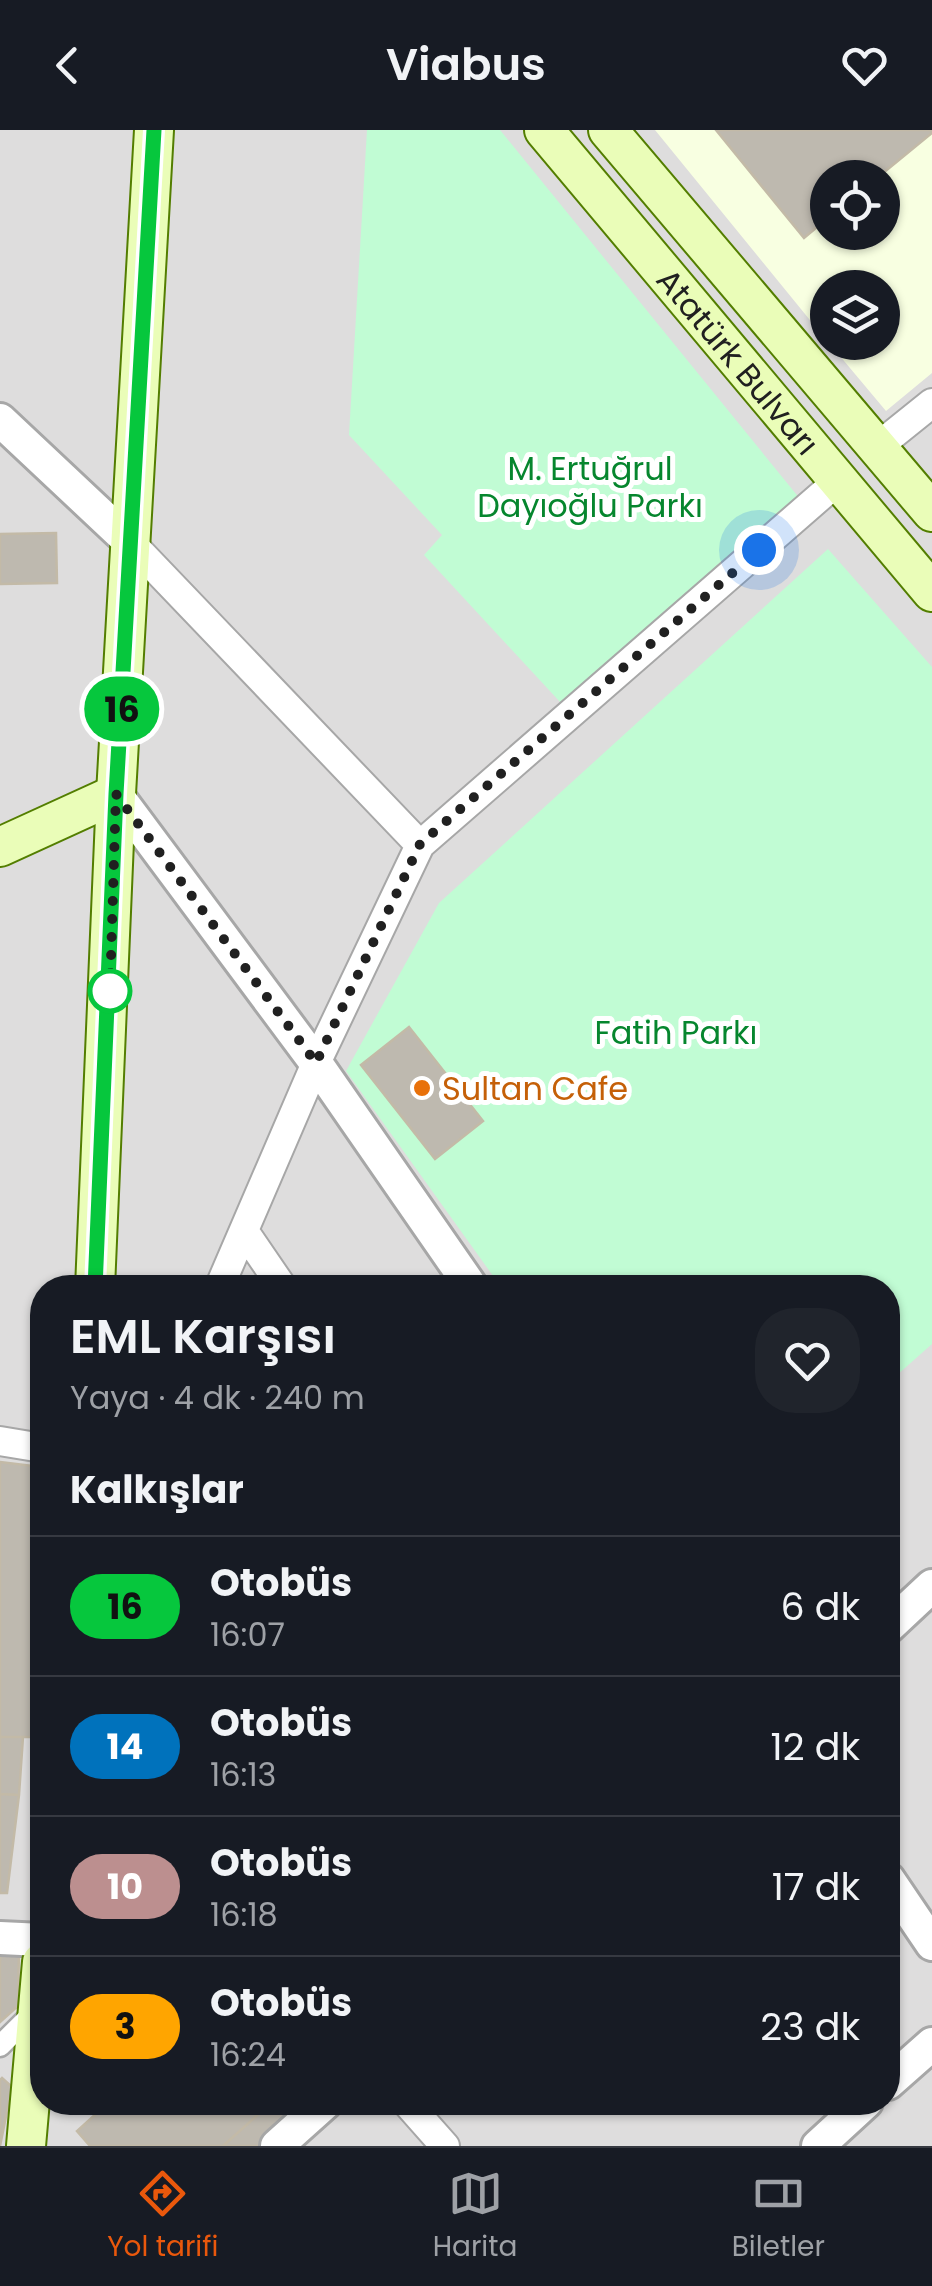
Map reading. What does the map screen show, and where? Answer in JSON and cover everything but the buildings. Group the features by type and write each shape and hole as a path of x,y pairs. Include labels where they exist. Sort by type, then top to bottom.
{"main road":[{"path":"96,1275 116,794 154,130"},
{"name":"Atatürk Bulvarı","path":"544,130 932,592"},
{"name":"Atatürk Bulvarı","path":"608,130 932,512"},
{"path":"839,480 876,448"},
{"path":"0,847 116,794"},
{"path":"26,2146 30,2106"}],"street":[{"path":"876,448 932,403"},
{"path":"0,420 132,544 420,844"},
{"path":"225,1275 316,1063 420,844 839,480"},
{"path":"116,794 316,1063 463,1275"},
{"path":"244,1231 274,1275"},
{"path":"0,1441 30,1446"},
{"path":"900,1616 932,1586"},
{"path":"900,1897 932,1944"},
{"path":"0,1938 30,1939"},
{"path":"0,2046 30,2016"},
{"path":"900,2073 932,2044"},
{"path":"277,2146 312,2115"},
{"path":"418,2115 445,2146"},
{"path":"818,2146 852,2115"}],"shaded area":[{"path":"0,130 932,130 932,2146 0,2146"},
{"path":"655,130 932,130 932,373 886,411 843,360 900,360 900,270 810,270 810,320"}],"green space":[{"name":"M. Ertuğrul Dayıoğlu Parkı","path":"367,130 500,130 805,505 574,717 424,555 442,535 349,435"},
{"name":"Fatih Parkı","path":"828,549 932,667 932,1344 900,1372 900,1275 492,1275 346,1071 439,903"}],"bus line":[{"name":"16","path":"96,1275 116,794 154,130"}],"place":[{"name":"Sultan Cafe","path":"422,1088"}],"route":[{"path":"110,991 116,794 316,1063 420,844 759,550"}]}
